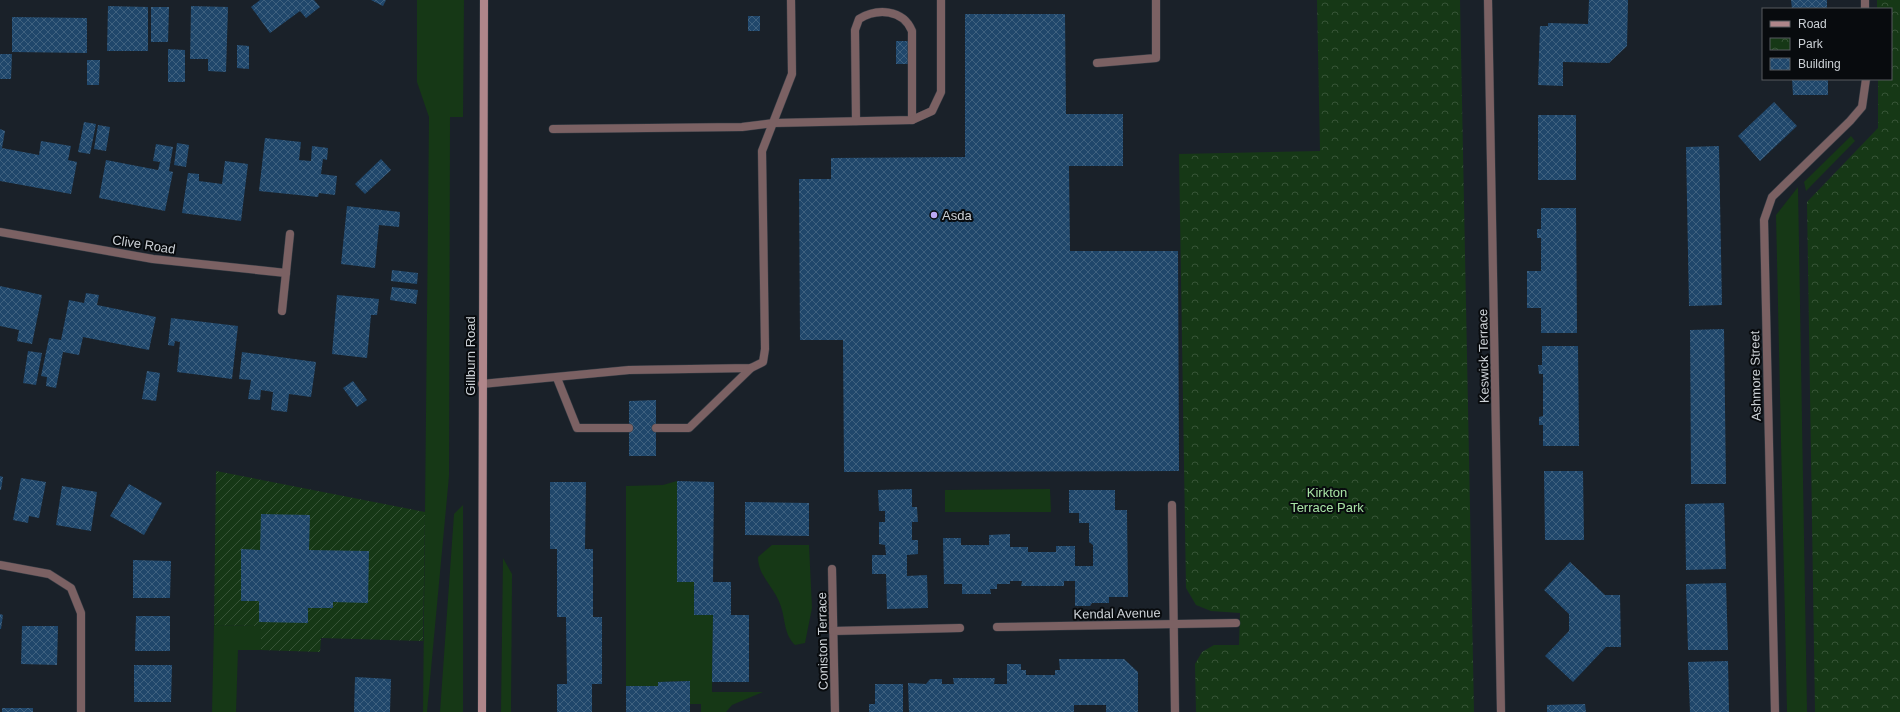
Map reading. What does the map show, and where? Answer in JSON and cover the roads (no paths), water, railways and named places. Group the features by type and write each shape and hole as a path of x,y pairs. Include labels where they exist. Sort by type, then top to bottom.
{"street":[{"name":"Gillburn Road","path":"482,712 484,0"},
{"path":"656,428 689,428 751,368 763,362 765,349 762,151 792,74 791,0"},
{"path":"553,129 742,127 774,123 912,120 932,111 941,92 941,0"},
{"path":"1096,64 1156,58 1156,0"},
{"name":"Keswick Terrace","path":"1488,0 1502,712"},
{"path":"856,121 855,30 859,19 868,13 894,13 902,16 912,31 912,120"},
{"name":"Ashmore Street","path":"1775,712 1764,220 1772,197 1850,121 1862,107 1866,80"},
{"name":"Clive Road","path":"0,232 153,259 286,273"},
{"path":"282,311 290,234"},
{"path":"482,384 629,370 751,368"},
{"path":"557,378 577,428 629,428"},
{"path":"1172,505 1175,712"},
{"path":"0,565 49,574 71,588 81,612 82,712"},
{"name":"Coniston Terrace","path":"832,569 835,712"},
{"name":"Kendal Avenue","path":"998,627 1236,623"},
{"path":"833,631 960,628"}],"place":[{"name":"Asda","path":"934,215"}],"park label":[{"name":"Kirkton Terrace Park","path":"1327,500"}]}
